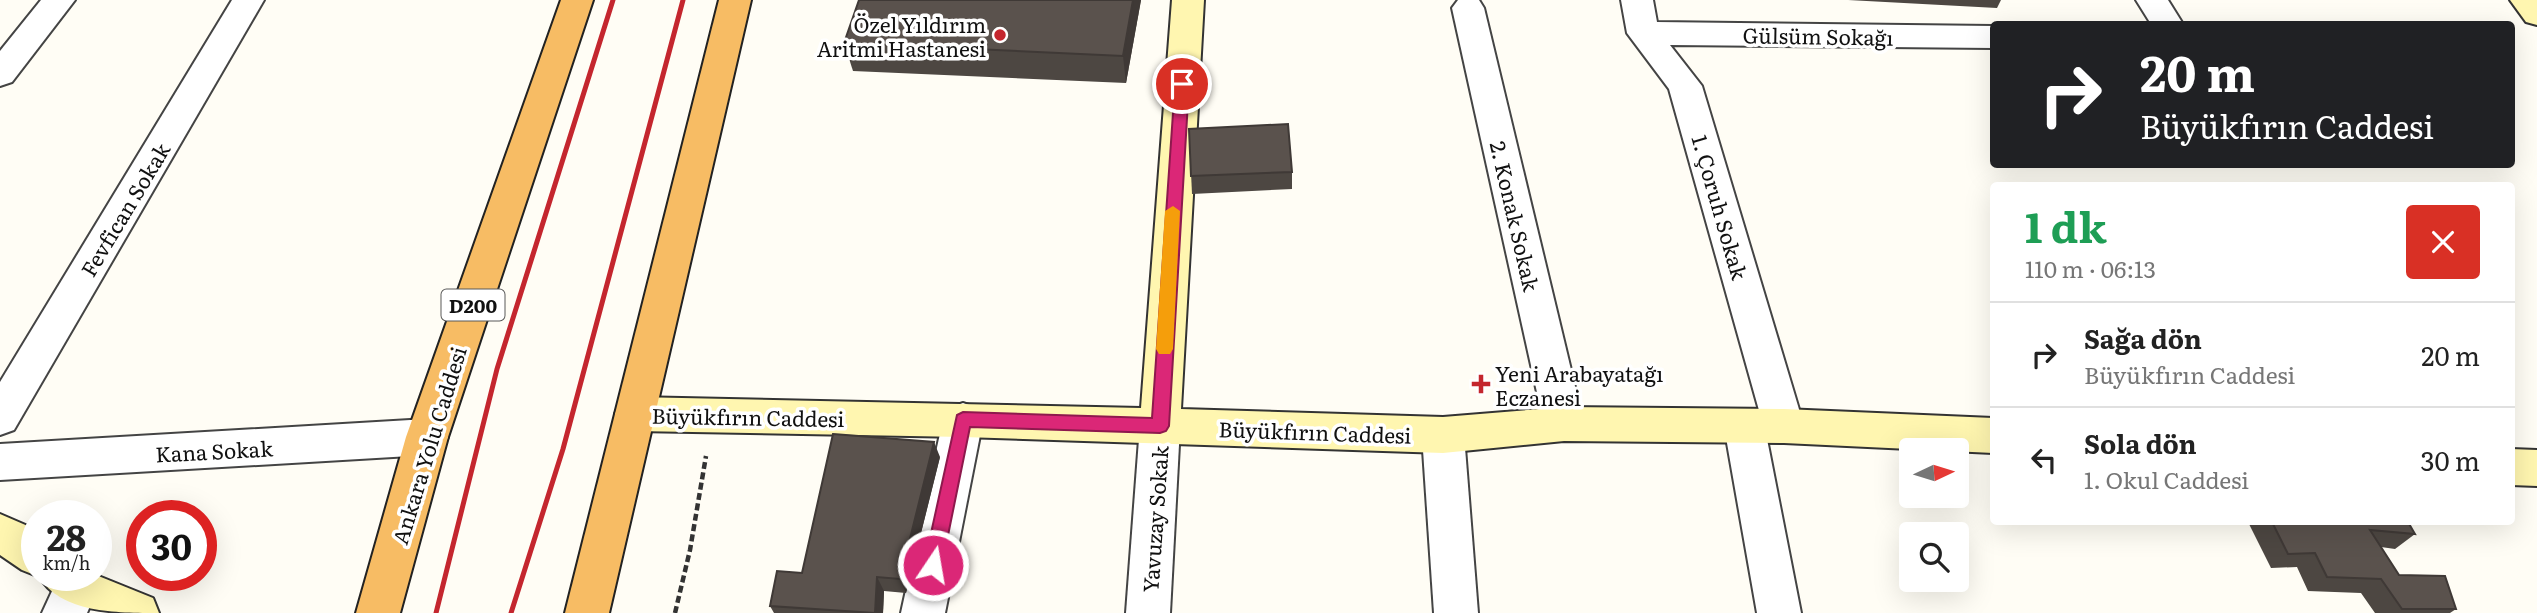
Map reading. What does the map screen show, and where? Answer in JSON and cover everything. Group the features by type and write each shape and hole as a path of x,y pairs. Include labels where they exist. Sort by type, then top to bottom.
{"highway":[{"name":"Ankara Yolu Caddesi","path":"378,613 427,437 577,0"},
{"path":"587,613 735,0"}],"main road":[{"path":"1160,426 1188,0"},
{"path":"2526,0 2537,15"},
{"name":"Büyükfırın Caddesi","path":"635,414 963,420 1443,435 1564,424 1764,426 1990,436"},
{"path":"2515,467 2537,468"},
{"path":"0,533 21,544"},
{"path":"67,592 137,613"}],"street":[{"path":"0,74 58,0"},
{"name":"Fevfican Sokak","path":"0,418 248,0"},
{"path":"2152,0 2165,21"},
{"name":"2. Konak Sokak","path":"1468,9 1564,424"},
{"name":"Gülsüm Sokağı","path":"1640,17 1990,37"},
{"name":"1. Çoruh Sokak","path":"1640,17 1685,86 1764,426 1779,613"},
{"path":"923,613 963,420"},
{"name":"Yavuzay Sokak","path":"1148,613 1160,426"},
{"path":"1443,435 1456,613"},
{"name":"Kana Sokak","path":"0,462 427,437"}],"path":[{"path":"675,613 690,550 713,415"}],"building":[{"name":"Özel Yıldırım Aritmi Hastanesi","path":"859,0 1133,0 1123,56 844,43"},
{"path":"1288,124 1292,172 1191,176 1189,129"},
{"path":"833,434 934,442 900,579 877,577 875,613 770,606 777,571 802,573"},
{"path":"2274,525 2410,525 2415,534 2370,530 2399,575 2445,576 2456,609 2402,609 2381,579 2327,577 2315,553 2288,554"}],"railway":[{"path":"436,613 497,369 613,0"},
{"path":"511,613 563,449 683,0"}],"slow traffic":[{"path":"1165,349 1173,211"}],"place":[{"name":"Özel Yıldırım Aritmi Hastanesi","path":"1000,35"},
{"name":"Yeni Arabayatağı Eczanesi","path":"1481,384"}],"route":[{"path":"933,565 963,420 1160,426 1182,84"}]}
